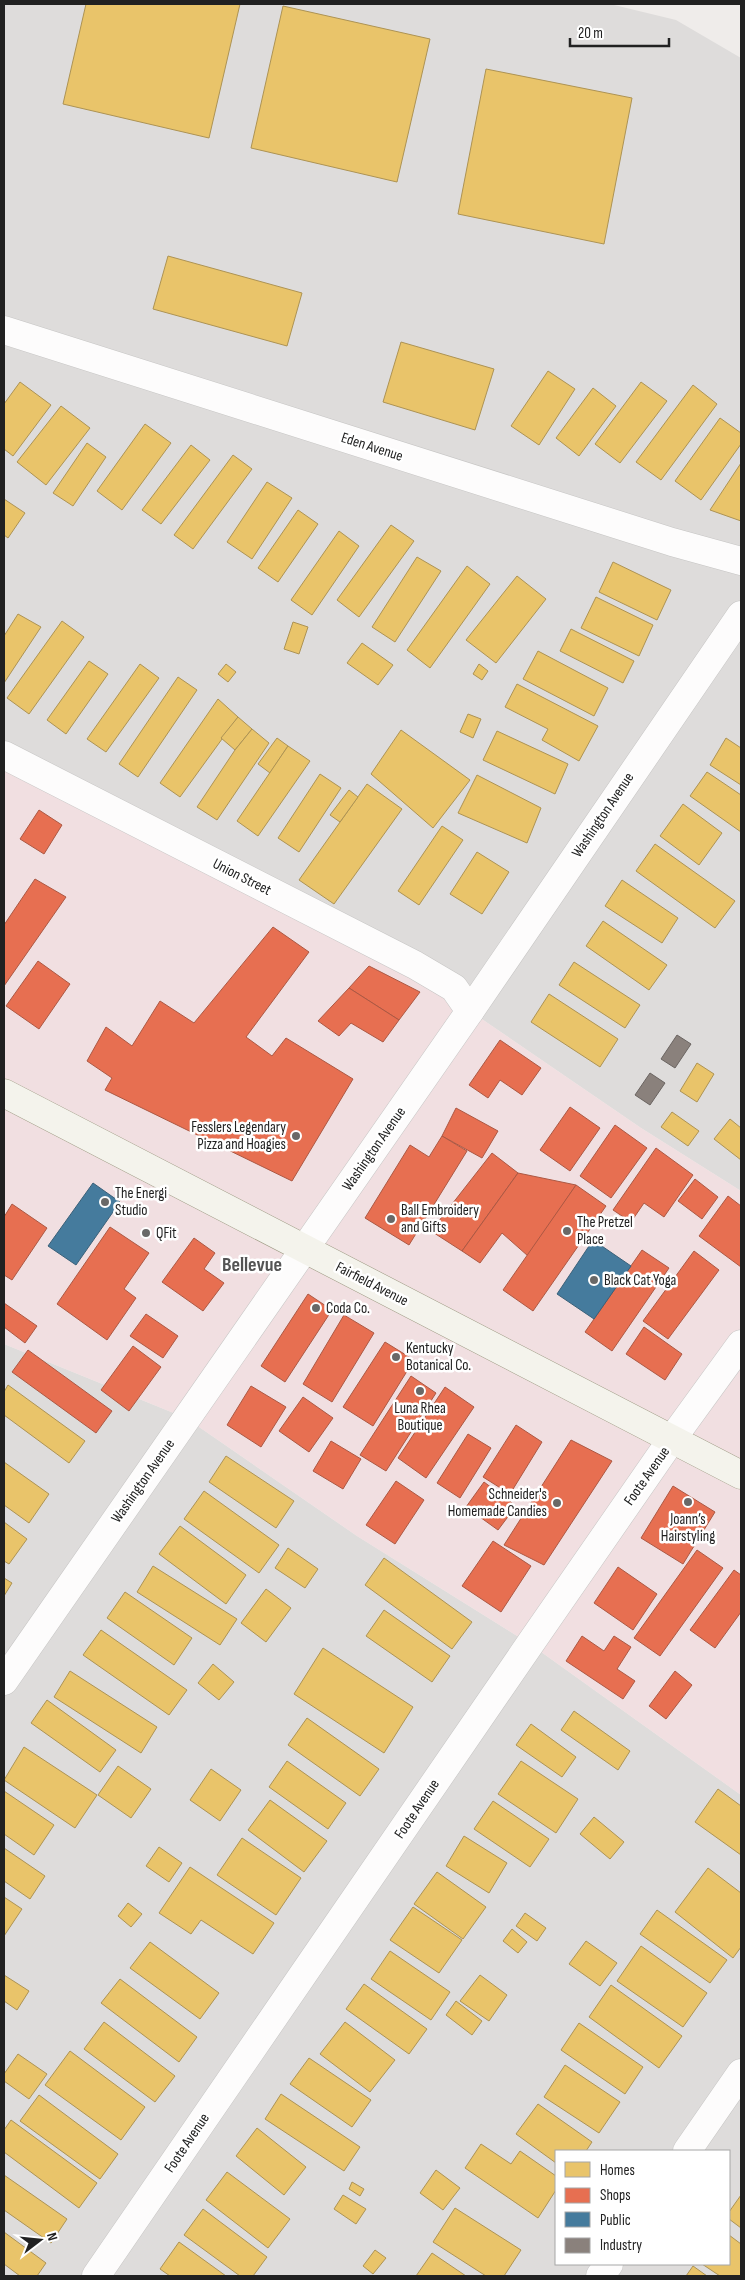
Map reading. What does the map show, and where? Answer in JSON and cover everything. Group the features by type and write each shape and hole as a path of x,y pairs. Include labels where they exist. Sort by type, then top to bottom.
{"main road":[{"name":"Fairfield Avenue","path":"4,1093 741,1475"}],"street":[{"name":"Eden Avenue","path":"4,330 672,542 741,561"},
{"name":"Washington Avenue","path":"4,1681 470,1010 741,615"},
{"name":"Union Street","path":"4,755 415,965 454,988 470,1010"},
{"name":"Foote Avenue","path":"96,2276 672,1439 741,1344"},
{"path":"688,2150 741,2072"},
{"path":"600,2276 608,2265"}],"shaded area":[{"path":"4,4 610,4 676,20 741,58 741,1191 641,1128 470,1011 4,755"},
{"path":"4,755 470,1011 641,1128 741,1191 741,1795 530,1644 357,1536 186,1418 4,1344"},
{"path":"4,1344 186,1418 357,1536 530,1644 741,1795 741,2276 4,2276"}],"building: Homes":[{"path":"86,4 240,4 209,138 63,104"},
{"path":"283,6 430,39 397,182 251,148"},
{"path":"486,69 632,98 604,244 458,214"},
{"path":"168,256 302,293 287,346 153,309"},
{"path":"401,342 494,369 475,430 383,402"},
{"path":"548,371 575,389 539,445 511,426"},
{"path":"20,382 51,405 13,456 4,449 4,404"},
{"path":"641,382 667,401 620,463 595,444"},
{"path":"693,385 717,404 661,480 636,462"},
{"path":"593,388 616,406 579,456 556,438"},
{"path":"61,406 90,428 46,485 17,462"},
{"path":"720,418 741,433 741,444 701,500 675,481"},
{"path":"145,424 171,443 122,510 97,491"},
{"path":"87,443 106,457 73,506 53,493"},
{"path":"191,445 210,460 161,524 142,510"},
{"path":"233,455 252,469 193,549 174,535"},
{"path":"741,463 741,521 710,510"},
{"path":"267,482 292,498 252,559 227,542"},
{"path":"4,499 25,513 8,538 4,535"},
{"path":"298,510 318,524 278,582 258,568"},
{"path":"391,525 414,541 359,617 337,600"},
{"path":"339,531 359,546 312,615 291,600"},
{"path":"417,557 441,571 395,642 372,627"},
{"path":"613,562 671,590 657,620 599,592"},
{"path":"467,566 490,584 430,668 407,650"},
{"path":"517,576 546,599 496,663 466,640"},
{"path":"596,597 653,625 639,656 581,628"},
{"path":"18,614 41,627 4,683 4,636"},
{"path":"62,621 84,637 29,714 7,698"},
{"path":"293,622 308,627 299,654 284,649"},
{"path":"571,629 634,661 623,683 560,651"},
{"path":"362,643 393,665 378,685 347,663"},
{"path":"538,651 608,688 594,716 523,679"},
{"path":"89,661 108,674 66,734 47,720"},
{"path":"140,664 159,678 106,752 87,739"},
{"path":"226,664 236,672 228,682 218,674"},
{"path":"479,664 488,671 482,680 473,674"},
{"path":"178,677 197,690 138,777 119,764"},
{"path":"517,684 598,726 579,761 542,740 548,729 505,707"},
{"path":"218,699 238,717 180,797 160,783"},
{"path":"468,714 481,719 473,738 460,732"},
{"path":"238,717 252,729 235,750 221,738"},
{"path":"252,729 269,743 217,820 197,807 235,750"},
{"path":"401,730 470,780 433,828 371,774"},
{"path":"497,731 568,764 555,794 483,760"},
{"path":"277,738 288,746 270,773 258,764"},
{"path":"726,738 741,748 741,785 710,765"},
{"path":"288,746 310,761 258,836 237,821"},
{"path":"707,772 741,795 741,832 690,796"},
{"path":"320,774 341,788 299,852 278,838"},
{"path":"477,775 541,808 527,843 458,813"},
{"path":"367,784 402,809 334,904 299,880"},
{"path":"349,790 358,797 340,822 330,815"},
{"path":"683,804 722,833 699,865 660,836"},
{"path":"442,826 463,840 419,905 398,891"},
{"path":"655,844 735,901 715,928 636,871"},
{"path":"477,852 509,872 482,914 450,894"},
{"path":"622,880 678,918 662,943 605,906"},
{"path":"603,921 667,965 649,990 586,946"},
{"path":"574,962 640,1005 625,1028 559,985"},
{"path":"549,994 618,1039 600,1067 531,1022"},
{"path":"697,1063 714,1074 697,1102 680,1091"},
{"path":"672,1112 699,1131 688,1146 661,1127"},
{"path":"730,1119 741,1128 741,1160 714,1139"},
{"path":"8,1385 85,1441 69,1463 4,1415 4,1392"},
{"path":"226,1456 294,1501 276,1528 209,1482"},
{"path":"4,1462 49,1494 29,1523 4,1505"},
{"path":"204,1491 279,1545 259,1573 184,1519"},
{"path":"4,1522 27,1539 9,1564 4,1561"},
{"path":"180,1526 246,1575 226,1604 159,1554"},
{"path":"288,1548 318,1569 305,1588 275,1568"},
{"path":"384,1558 472,1622 452,1649 365,1585"},
{"path":"153,1566 237,1619 220,1645 137,1592"},
{"path":"4,1578 12,1583 4,1596"},
{"path":"266,1589 291,1608 266,1642 241,1623"},
{"path":"125,1592 192,1638 174,1665 107,1618"},
{"path":"384,1610 450,1656 432,1682 366,1636"},
{"path":"101,1630 187,1690 169,1715 83,1655"},
{"path":"323,1648 413,1707 384,1753 294,1694"},
{"path":"213,1664 234,1682 219,1700 198,1683"},
{"path":"70,1671 157,1727 141,1753 54,1697"},
{"path":"47,1700 116,1750 100,1772 31,1723"},
{"path":"574,1711 630,1751 618,1770 561,1730"},
{"path":"307,1718 379,1769 360,1796 288,1745"},
{"path":"531,1724 576,1757 562,1777 516,1745"},
{"path":"24,1747 97,1795 75,1828 4,1780"},
{"path":"287,1761 346,1803 328,1829 269,1787"},
{"path":"521,1761 578,1799 556,1833 498,1794"},
{"path":"118,1766 151,1789 131,1818 98,1795"},
{"path":"211,1769 241,1790 220,1821 190,1800"},
{"path":"718,1789 741,1806 741,1855 695,1822"},
{"path":"4,1791 54,1825 34,1855 4,1834"},
{"path":"270,1800 327,1841 304,1872 248,1830"},
{"path":"493,1801 549,1839 530,1867 474,1829"},
{"path":"594,1817 624,1842 610,1859 580,1834"},
{"path":"464,1836 507,1863 489,1893 446,1866"},
{"path":"242,1838 301,1878 276,1915 217,1875"},
{"path":"159,1847 182,1863 169,1882 146,1866"},
{"path":"4,1848 45,1876 30,1899 4,1881"},
{"path":"190,1867 274,1923 253,1954 201,1920 191,1934 159,1913"},
{"path":"708,1868 741,1893 741,1947 733,1958 675,1912"},
{"path":"437,1872 486,1907 463,1939 414,1904"},
{"path":"4,1897 22,1909 4,1936"},
{"path":"128,1903 142,1914 131,1927 118,1916"},
{"path":"413,1907 462,1940 439,1973 390,1940"},
{"path":"657,1910 727,1960 710,1983 640,1934"},
{"path":"525,1913 546,1928 537,1941 516,1926"},
{"path":"512,1929 527,1942 518,1953 503,1941"},
{"path":"586,1941 617,1963 600,1986 569,1964"},
{"path":"150,1942 219,1993 200,2019 130,1968"},
{"path":"641,1946 707,1993 683,2027 617,1981"},
{"path":"390,1951 450,1992 431,2020 371,1979"},
{"path":"4,1975 29,1991 17,2010 4,2001"},
{"path":"480,1975 507,1995 489,2021 460,2001"},
{"path":"120,1979 197,2037 179,2062 101,2003"},
{"path":"364,1984 427,2029 409,2054 346,2009"},
{"path":"611,1985 682,2036 659,2068 589,2017"},
{"path":"456,2001 482,2021 472,2035 446,2015"},
{"path":"104,2022 175,2076 155,2102 84,2049"},
{"path":"345,2022 395,2060 370,2092 320,2054"},
{"path":"579,2023 643,2067 625,2094 561,2050"},
{"path":"70,2051 145,2107 121,2140 45,2085"},
{"path":"18,2054 47,2074 29,2099 4,2081 4,2074"},
{"path":"309,2058 371,2100 352,2127 290,2084"},
{"path":"565,2065 620,2102 599,2133 544,2097"},
{"path":"281,2094 360,2147 344,2171 265,2119"},
{"path":"39,2095 118,2154 100,2179 20,2121"},
{"path":"538,2104 592,2142 587,2150 555,2150 555,2162 516,2134"},
{"path":"11,2120 97,2183 79,2208 4,2152 4,2130"},
{"path":"257,2128 306,2167 284,2195 236,2156"},
{"path":"481,2144 511,2164 520,2151 555,2175 555,2192 538,2218 465,2168"},
{"path":"436,2170 460,2188 443,2210 420,2193"},
{"path":"227,2172 290,2219 268,2248 206,2200"},
{"path":"4,2175 67,2219 51,2243 4,2210"},
{"path":"352,2182 364,2189 360,2196 349,2189"},
{"path":"343,2195 366,2209 356,2224 334,2209"},
{"path":"741,2195 741,2228 730,2220 730,2211"},
{"path":"455,2208 521,2250 504,2276 486,2276 433,2242"},
{"path":"203,2209 267,2257 253,2276 240,2276 184,2235"},
{"path":"4,2232 46,2263 37,2276 20,2276 4,2264"},
{"path":"730,2236 741,2244 741,2276 720,2276 704,2265 730,2265"},
{"path":"179,2242 226,2276 170,2276 160,2269"},
{"path":"375,2250 386,2258 373,2274 363,2266"},
{"path":"432,2253 466,2276 416,2276"},
{"path":"693,2266 707,2276 686,2276"}],"building: Shops":[{"path":"39,810 62,825 44,854 20,839"},
{"path":"35,879 66,897 4,986 4,925"},
{"path":"273,927 309,952 246,1037 272,1056 286,1038 353,1079 292,1181 105,1090 112,1078 87,1061 106,1027 132,1046 160,1001 194,1023"},
{"path":"38,961 70,984 39,1029 6,1006"},
{"path":"369,966 420,992 399,1020 349,988"},
{"path":"349,988 399,1020 383,1042 351,1023 339,1036 318,1021"},
{"path":"500,1040 541,1068 522,1095 500,1080 488,1098 469,1085"},
{"path":"570,1107 600,1128 570,1171 540,1150"},
{"path":"456,1108 498,1131 482,1158 442,1136"},
{"path":"615,1125 647,1148 611,1198 580,1176"},
{"path":"442,1136 467,1151 409,1245 365,1218 410,1145 429,1157"},
{"path":"656,1148 693,1175 664,1217 644,1203 631,1222 613,1210"},
{"path":"492,1153 518,1173 462,1251 431,1231"},
{"path":"518,1173 576,1185 528,1256 502,1233 480,1263 462,1251"},
{"path":"695,1179 718,1197 702,1219 678,1201"},
{"name":"The Pretzel Place","path":"576,1185 606,1206 533,1311 503,1290"},
{"path":"728,1196 741,1206 741,1267 699,1236"},
{"path":"12,1204 47,1228 12,1280 4,1275 4,1217"},
{"path":"110,1227 149,1253 124,1289 136,1298 107,1340 57,1304"},
{"path":"194,1238 215,1253 204,1269 224,1283 203,1311 162,1282"},
{"path":"642,1250 669,1268 612,1351 585,1332"},
{"path":"694,1251 719,1270 668,1339 643,1321"},
{"path":"308,1294 332,1310 285,1382 261,1366"},
{"path":"4,1303 37,1326 25,1343 4,1327"},
{"path":"146,1314 178,1336 163,1358 130,1336"},
{"path":"344,1315 374,1333 332,1402 303,1384"},
{"path":"644,1327 682,1354 665,1380 626,1354"},
{"path":"385,1342 414,1360 373,1426 343,1407"},
{"path":"133,1346 161,1367 129,1411 101,1390"},
{"path":"28,1350 112,1411 96,1433 12,1372"},
{"path":"411,1376 436,1393 386,1471 360,1455"},
{"path":"251,1386 286,1407 261,1447 227,1425"},
{"path":"445,1387 474,1407 426,1478 398,1458"},
{"path":"303,1397 333,1418 309,1452 279,1431"},
{"path":"516,1425 542,1442 510,1494 483,1477"},
{"path":"468,1434 491,1448 460,1498 437,1483"},
{"name":"Schneider's Homemade Candies","path":"571,1440 612,1461 544,1565 504,1545"},
{"path":"331,1441 361,1459 343,1489 313,1471"},
{"path":"396,1481 424,1500 395,1544 366,1525"},
{"path":"484,1482 516,1506 498,1530 466,1507"},
{"path":"673,1486 715,1512 683,1564 641,1538"},
{"path":"493,1541 531,1566 501,1612 462,1586"},
{"path":"697,1550 723,1568 660,1656 634,1638"},
{"path":"618,1567 657,1594 633,1630 594,1603"},
{"path":"734,1570 741,1575 741,1612 715,1648 690,1630"},
{"path":"582,1636 604,1651 614,1636 631,1647 617,1669 635,1681 623,1699 566,1661"},
{"path":"675,1671 692,1685 666,1719 649,1706"}],"building: Public":[{"path":"93,1183 120,1202 76,1265 48,1246"},
{"name":"Black Cat Yoga","path":"593,1240 631,1266 594,1319 557,1294"}],"building: Industry":[{"path":"677,1035 691,1044 675,1068 661,1059"},
{"path":"650,1073 665,1083 650,1105 635,1095"}],"place":[{"name":"Fesslers Legendary Pizza and Hoagies","path":"296,1136"},
{"name":"The Energi Studio","path":"105,1202"},
{"name":"Ball Embroidery and Gifts","path":"391,1219"},
{"name":"The Pretzel Place","path":"567,1231"},
{"name":"QFit","path":"146,1233"},
{"name":"Black Cat Yoga","path":"594,1280"},
{"name":"Coda Co.","path":"316,1308"},
{"name":"Kentucky Botanical Co.","path":"396,1357"},
{"name":"Luna Rhea Boutique","path":"420,1391"},
{"name":"Joann’s Hairstyling","path":"688,1502"},
{"name":"Schneider's Homemade Candies","path":"557,1503"}],"district":[{"name":"Bellevue","path":"252,1265"}]}
